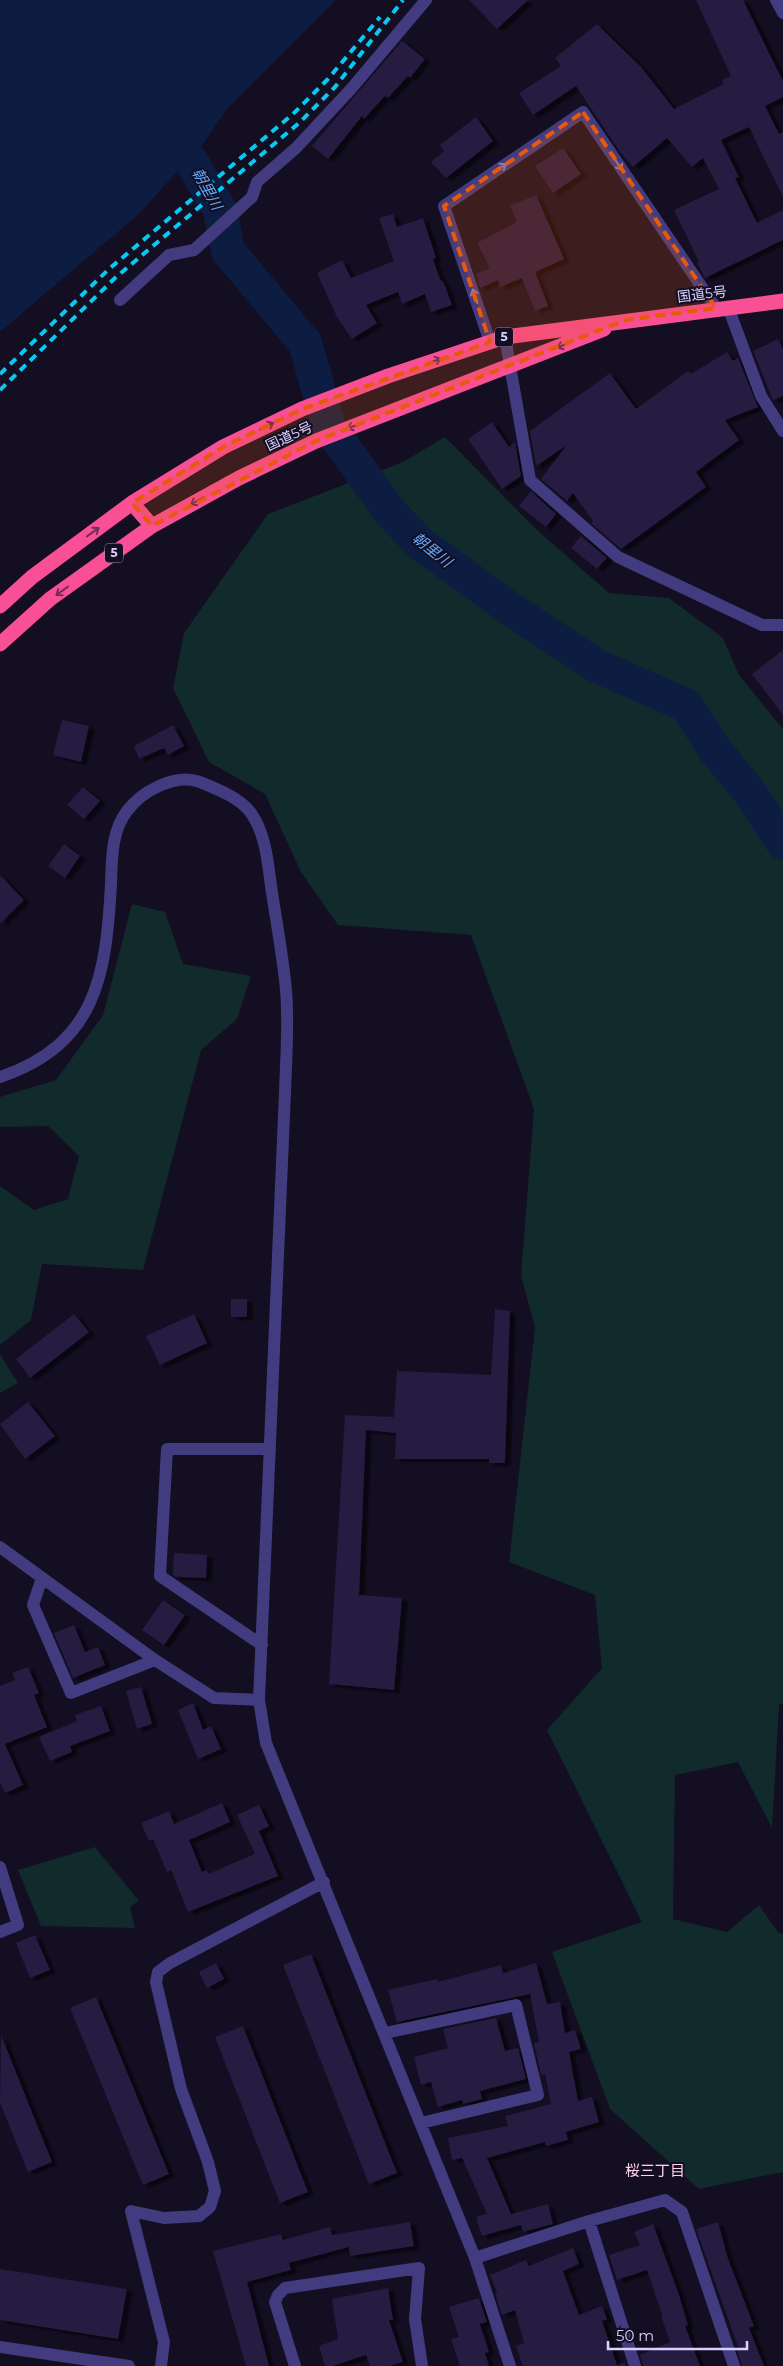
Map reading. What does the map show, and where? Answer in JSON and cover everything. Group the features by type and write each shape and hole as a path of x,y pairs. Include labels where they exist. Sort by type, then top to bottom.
{"highway":[{"name":"国道5号","path":"0,606 32,577 132,503 223,448 302,409 388,376 498,339 626,320 783,301"},
{"name":"国道5号","path":"0,644 50,599 152,526 239,478 316,441 510,367 626,320"},
{"path":"132,503 152,526"}],"street":[{"path":"120,300 169,255 194,250 252,197 257,182 296,148 350,89 426,0"},
{"path":"776,0 783,12"},
{"path":"782,429 761,396 722,308 583,112 444,206 510,367 530,480 618,557 762,625 783,625"},
{"path":"0,1077 25,1068 50,1054 69,1035 90,1002 105,958 113,848 118,828 127,811 153,788 175,782 194,780 221,791 250,812 261,830 267,859 286,992 285,1092 259,1700 266,1743 475,2258 510,2366"},
{"path":"262,1645 160,1576 167,1449 270,1449"},
{"path":"0,1547 155,1660 214,1698 259,1700"},
{"path":"42,1578 33,1605 71,1693 155,1660"},
{"path":"0,1867 18,1925 0,1932"},
{"path":"161,2366 164,2342 132,2211 164,2218 199,2216 210,2207 215,2191 208,2162 181,2089 156,1982 158,1972 170,1963 324,1882"},
{"path":"385,2033 516,2005 538,2095 421,2123"},
{"path":"475,2258 590,2221 664,2200 682,2212 734,2366"},
{"path":"590,2221 635,2366"},
{"path":"296,2366 275,2302 278,2295 285,2288 419,2268 415,2319 422,2366"},
{"path":"0,2347 129,2366"}],"highlighted area":[{"path":"583,112 716,308 626,320 316,441 152,526 132,503 223,447 302,409 490,342 444,206"}],"green space":[{"path":"445,437 537,530 609,593 669,598 723,638 739,675 783,729 783,1703 779,1705 772,1828 738,1762 675,1775 673,1919 727,1932 759,1905 778,1932 783,1934 783,2172 699,2189 610,2109 552,1952 642,1922 547,1730 602,1668 595,1595 509,1562 535,1327 521,1276 534,1109 471,935 338,925 301,872 265,794 209,762 173,688 184,633 268,514 403,462"},
{"path":"132,904 165,912 183,964 251,976 237,1019 201,1050 143,1270 42,1264 31,1320 0,1345 0,1186 34,1210 68,1199 79,1156 48,1126 0,1127 0,1097 56,1080 103,1015"},
{"path":"0,1354 18,1383 0,1393"},
{"path":"95,1847 139,1901 130,1907 135,1928 41,1926 18,1870"}],"water":[{"path":"0,0 336,0 227,109 191,161 172,177 140,213 0,332"}],"building":[{"path":"469,0 528,0 497,29"},
{"path":"696,0 743,0 783,81 783,97 765,106 779,134 783,132 783,197 749,127 721,140 739,177 735,178 757,223 783,210 783,240 705,278 674,210 719,189 703,158 692,167 667,138 633,167 620,152 576,86 533,115 519,93 561,66 555,58 597,24 642,68 674,109 724,84 722,80 731,76"},
{"path":"402,41 425,59 410,78 408,76 388,98 385,96 364,119 362,116 328,159 312,146"},
{"path":"476,117 493,141 446,178 431,162 444,151 440,145"},
{"path":"563,148 581,174 553,193 535,166"},
{"path":"536,195 564,259 535,272 548,306 535,311 522,278 500,287 498,280 480,288 476,274 490,268 477,243 517,222 510,206"},
{"path":"393,214 397,227 423,218 436,258 433,259 452,305 431,312 425,294 402,304 398,292 366,305 377,323 352,339 337,317 317,273 342,260 351,278 394,261 379,218"},
{"path":"778,339 783,349 783,396 773,400 753,351"},
{"path":"727,352 733,361 738,358 758,407 725,420 739,440 696,472 706,487 621,549 591,523 593,521 573,493 567,501 541,479 566,446 536,466 530,431 610,373 636,409 688,371 691,374"},
{"path":"492,422 509,447 515,442 521,476 502,489 468,439"},
{"path":"531,491 556,514 546,527 519,506"},
{"path":"581,536 607,558 597,569 571,548"},
{"path":"783,650 783,715 752,674"},
{"path":"62,720 89,726 81,762 53,755"},
{"path":"173,725 184,746 168,755 164,748 139,759 134,746"},
{"path":"83,787 100,801 84,819 67,805"},
{"path":"64,844 80,856 65,878 48,866"},
{"path":"0,875 24,900 0,924"},
{"path":"231,1299 247,1299 247,1317 231,1317"},
{"path":"495,1309 510,1311 505,1463 489,1463 489,1459 395,1459 396,1433 366,1430 359,1595 402,1598 394,1690 329,1684 345,1415 394,1417 397,1371 491,1375"},
{"path":"74,1314 89,1332 30,1378 16,1359"},
{"path":"194,1314 207,1343 160,1365 146,1336"},
{"path":"28,1402 55,1436 25,1459 0,1424"},
{"path":"174,1553 207,1555 206,1578 176,1577 173,1575"},
{"path":"163,1600 185,1615 164,1645 142,1630"},
{"path":"74,1625 85,1652 98,1647 105,1665 73,1678 54,1633"},
{"path":"28,1667 39,1693 34,1695 47,1727 5,1744 23,1785 5,1793 0,1782 0,1686 15,1680 12,1673"},
{"path":"141,1687 152,1724 137,1729 126,1691"},
{"path":"193,1703 203,1730 211,1726 221,1749 198,1759 178,1710"},
{"path":"101,1706 110,1731 70,1746 72,1752 50,1761 39,1737 77,1721 75,1715"},
{"path":"222,1803 230,1822 189,1840 202,1872 207,1870 208,1874 255,1854 237,1815 259,1805 269,1826 259,1831 278,1876 188,1912 171,1870 167,1872 153,1839 149,1841 141,1823 169,1811 174,1824"},
{"path":"35,1935 50,1970 30,1978 16,1943"},
{"path":"311,1954 397,2173 369,2184 283,1965"},
{"path":"216,1963 224,1979 207,1988 199,1972"},
{"path":"536,1963 547,2004 560,2002 565,2033 575,2030 581,2049 569,2052 578,2101 592,2097 599,2122 566,2132 568,2140 546,2146 545,2142 487,2158 511,2214 548,2204 553,2224 523,2232 521,2225 482,2236 476,2217 487,2214 462,2158 452,2160 448,2138 508,2126 505,2116 551,2104 545,2074 541,2075 534,2043 539,2042 530,1994 397,2022 388,1990 437,1979 438,1982 501,1965 503,1973"},
{"path":"96,1997 169,2174 143,2185 70,2008"},
{"path":"496,2018 505,2051 518,2048 526,2079 480,2091 482,2099 463,2104 462,2100 438,2107 431,2082 421,2085 414,2057 448,2048 443,2029"},
{"path":"243,2026 308,2192 280,2203 215,2037"},
{"path":"1,2035 52,2162 28,2172 0,2103"},
{"path":"410,2222 414,2246 350,2256 349,2247 289,2263 291,2270 247,2282 269,2366 246,2366 213,2251 281,2234 283,2240 330,2227 332,2235"},
{"path":"718,2222 728,2259 754,2326 749,2328 764,2366 742,2366 737,2350 739,2349 696,2229"},
{"path":"653,2224 678,2292 688,2325 685,2326 700,2366 643,2366 640,2355 670,2342 662,2315 647,2270 617,2280 609,2255 640,2245 634,2232"},
{"path":"573,2248 579,2264 563,2271 579,2315 602,2306 607,2319 602,2321 617,2365 625,2362 626,2366 523,2366 516,2346 524,2343 515,2310 502,2315 495,2293 497,2292 490,2275 526,2260 529,2266"},
{"path":"0,2269 127,2289 118,2339 0,2320"},
{"path":"388,2288 393,2320 389,2320 403,2362 390,2366 370,2366 366,2355 333,2366 325,2366 319,2346 338,2339 332,2299"},
{"path":"479,2298 487,2322 480,2324 489,2352 485,2353 489,2366 460,2366 451,2339 459,2337 449,2307"}],"waterway":[{"name":"朝里川","path":"191,161 220,210 228,251 305,343 329,427 390,512 421,544 515,612 597,666 686,705 716,751 751,794 783,843"}],"railway":[{"path":"0,390 115,278 299,123 335,87 403,0"},
{"path":"0,374 109,269 293,114 328,79 380,17"}],"district":[{"name":"桜三丁目","path":"655,2171"}]}
